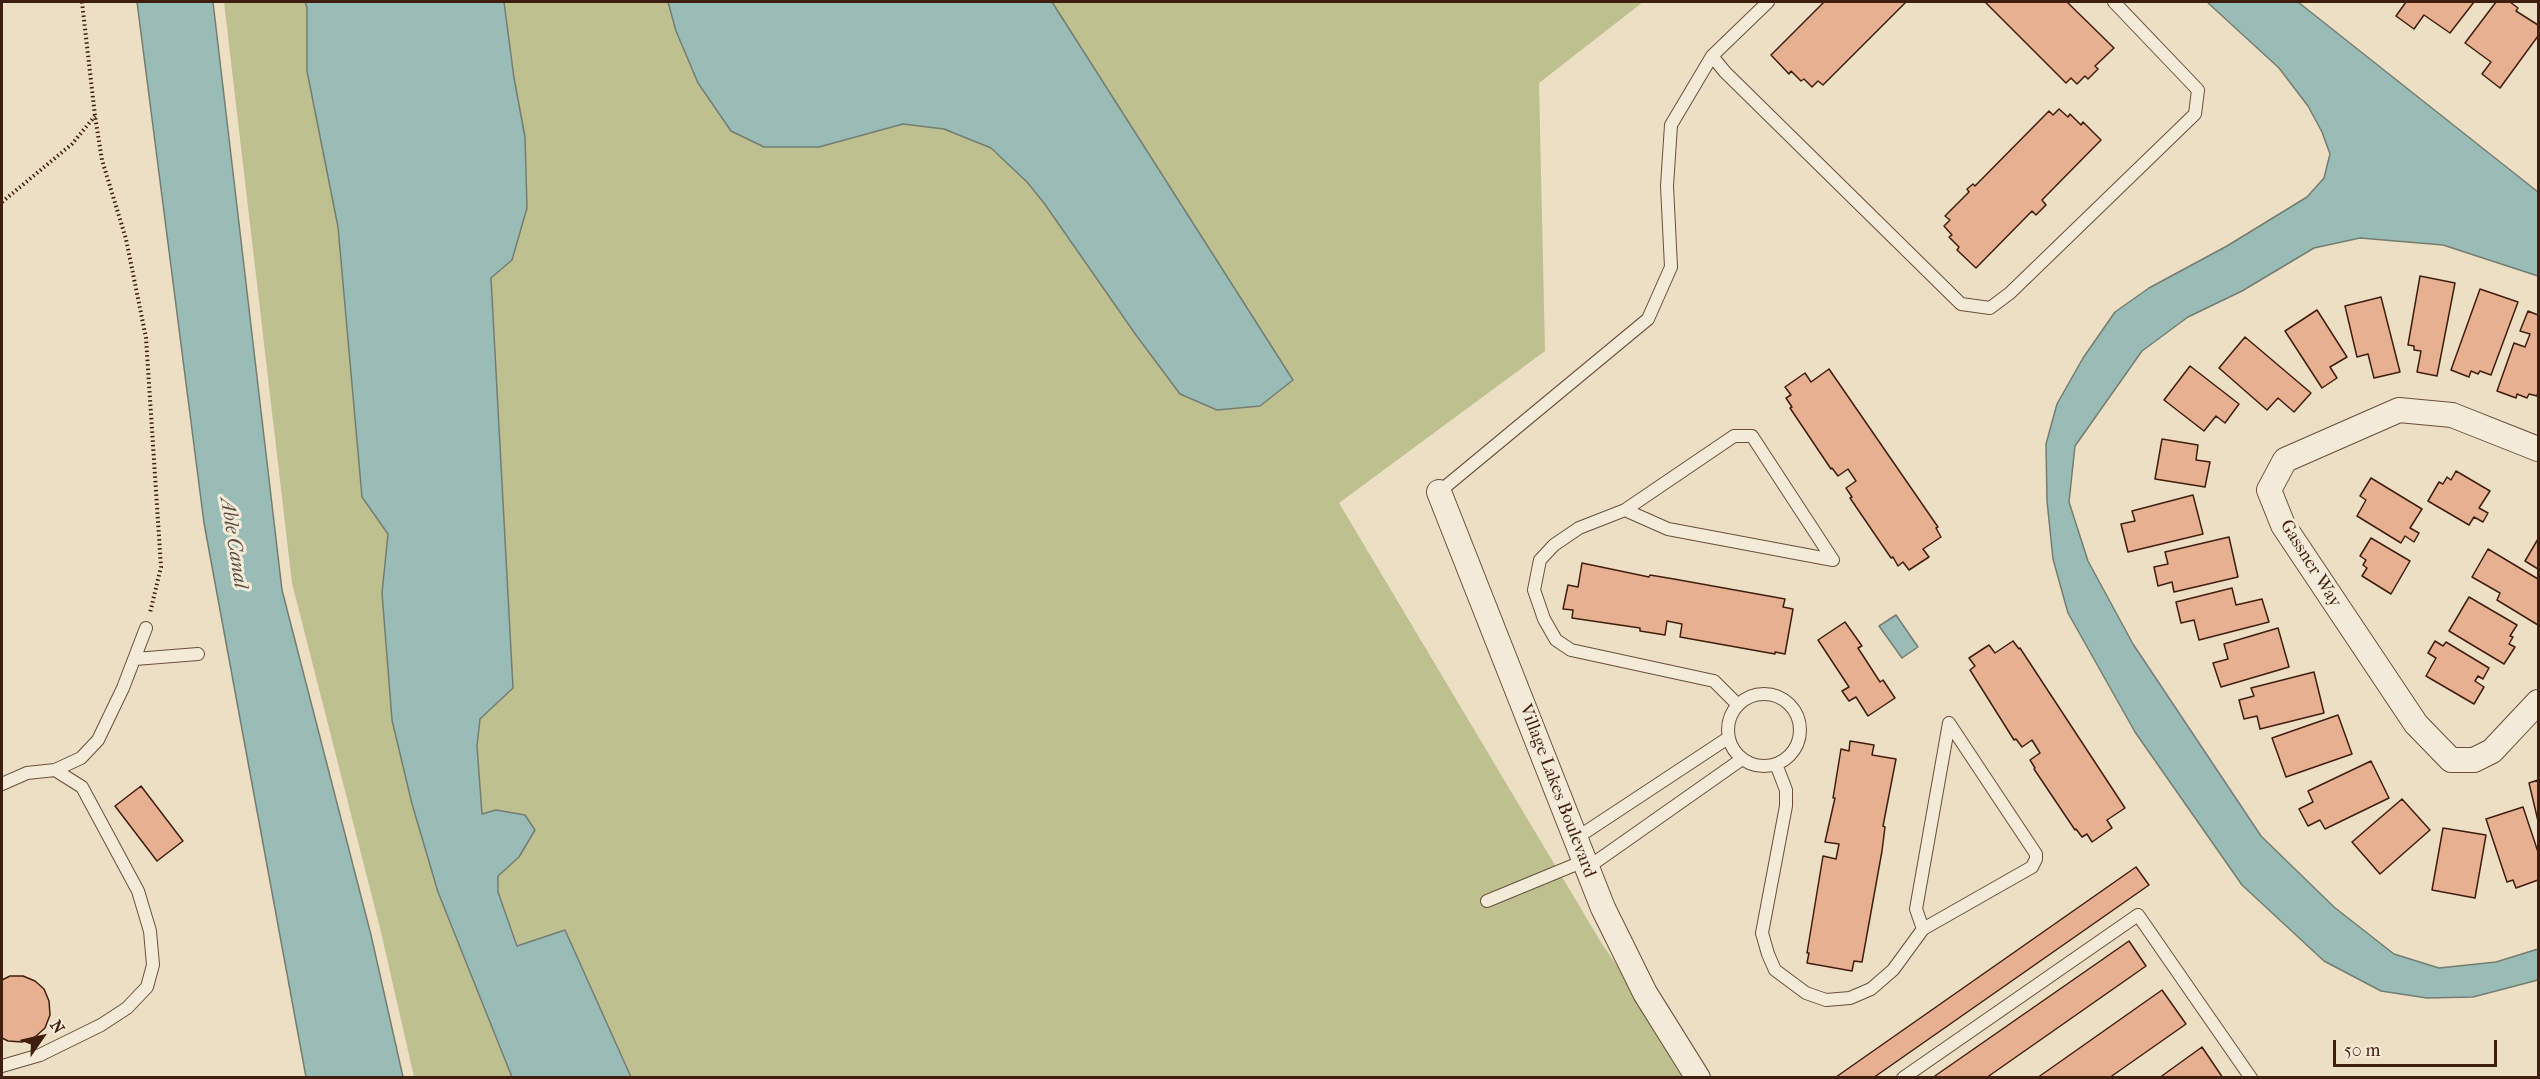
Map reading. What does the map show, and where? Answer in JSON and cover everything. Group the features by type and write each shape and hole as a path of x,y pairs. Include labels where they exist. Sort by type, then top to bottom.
{"street":[{"name":"Gassner Way","path":"2538,449 2452,415 2399,410 2285,460 2269,490 2283,525 2409,715 2451,760 2474,760 2492,751 2538,702"},
{"name":"Village Lakes Boulevard","path":"1439,492 1603,908 1645,993 1698,1077"}],"lane":[{"path":"1439,492 1648,319 1671,267 1667,186 1671,125 1712,56 1768,2"},
{"path":"1712,56 1725,72 1961,304 1990,308 2010,293 2195,114 2198,90 2114,2"},
{"path":"1625,510 1668,530 1833,560 1752,436 1734,436 1625,510 1579,528 1554,545 1540,560 1534,590 1544,619 1556,640 1571,650 1714,681 1737,704"},
{"path":"2,784 27,773 55,770 81,758 98,740 135,659 146,628"},
{"path":"135,659 198,654"},
{"path":"1758,693 1782,697 1797,715 1800,727 1795,750 1776,764 1764,766 1742,759 1733,749 1728,738 1727,726 1737,704 1758,693"},
{"path":"1776,764 1786,790 1786,806 1762,933 1775,970 1806,993 1826,1000 1850,998 1871,988 1893,970 1923,929 2032,867 2036,859 2036,854 1949,723 1916,909 1923,929"},
{"path":"1582,856 1728,738"},
{"path":"1487,901 1582,856 1742,759"},
{"path":"2,1066 40,1055 101,1025 147,987 153,965 150,931 138,891 82,787 55,770"},
{"path":"1903,1077 2138,915 2251,1077"}],"path":[{"path":"82,2 102,160 126,239 146,338 161,567 146,628"},
{"path":"2,202 72,144 95,116"}],"green space":[{"path":"224,2 305,2 307,8 307,71 338,227 362,497 388,534 382,593 392,720 412,804 438,892 512,1077 414,1077 381,932 292,583"},
{"path":"504,2 668,2 676,31 819,147 903,124 944,129 991,148 1027,182 1044,203 1136,335 1260,406 1292,380 1052,2 1643,2 1539,83 1545,351 1339,503 1602,944 1695,1077 631,1077 565,931 518,946 498,892 498,876 519,857 482,815 477,746 480,719 513,688 491,278 512,260 514,78"}],"water":[{"name":"Able Canal","path":"137,2 213,2 282,590 371,935 403,1077 306,1077 204,523"},
{"path":"305,2 504,2 514,78 525,137 527,208 512,260 491,278 513,688 480,719 477,746 482,814 496,810 525,815 535,830 519,857 498,876 498,892 517,946 565,930 631,1077 512,1077 438,892 412,804 392,720 382,593 388,534 362,497 338,227 307,71 307,8"},
{"path":"668,2 1052,2 1293,380 1260,406 1217,410 1180,394 1044,203 1027,182 991,148 944,129 903,124 819,147 764,147 731,131 698,83 676,31"},
{"path":"2207,2 2298,2 2538,192 2538,276 2443,245 2360,238 2314,248 2242,291 2188,317 2142,351 2075,446 2069,502 2088,561 2133,644 2261,836 2334,907 2394,954 2439,968 2496,962 2538,949 2538,980 2473,997 2427,998 2381,991 2324,961 2242,885 2135,732 2068,613 2053,559 2047,501 2046,444 2057,404 2083,358 2115,312 2149,288 2227,246 2307,197 2324,178 2330,154 2322,132 2308,106 2279,68"},
{"path":"1896,615 1918,647 1902,658 1879,626"}],"building":[{"path":"1824,2 1906,2 1823,85 1818,81 1812,87 1804,79 1801,81 1791,71 1789,74 1771,55"},
{"path":"1985,2 2067,2 2114,48 2095,66 2098,69 2088,79 2085,76 2077,84 2071,78 2066,83"},
{"path":"2406,2 2474,2 2450,33 2424,15 2414,29 2396,16"},
{"path":"2496,2 2510,2 2518,8 2516,11 2538,25 2538,36 2500,88 2482,74 2491,62 2465,43"},
{"path":"2059,109 2068,117 2070,114 2081,125 2083,122 2101,140 2042,200 2046,205 2036,215 2032,211 1976,268 1957,250 1959,247 1949,237 1952,235 1944,226 1950,220 1945,216 1969,192 1967,189 1973,184 1975,186 2049,111 2053,115"},
{"path":"2420,276 2455,283 2437,376 2417,372 2421,351 2414,350 2414,346 2408,345"},
{"path":"2480,289 2518,302 2491,375 2471,371 2469,377 2451,370"},
{"path":"2381,297 2400,372 2374,378 2368,354 2357,357 2345,306"},
{"path":"2317,310 2347,357 2330,367 2337,378 2322,388 2285,331"},
{"path":"2528,311 2538,315 2538,392 2537,396 2529,394 2527,398 2517,394 2516,398 2497,391 2514,343 2525,347 2530,334 2520,331"},
{"path":"2245,337 2311,393 2294,412 2278,398 2267,410 2219,368"},
{"path":"2190,366 2239,404 2225,423 2216,416 2204,431 2164,400"},
{"path":"1829,369 1938,527 1936,528 1941,537 1923,549 1929,557 1909,570 1903,562 1898,566 1893,557 1891,558 1850,498 1852,497 1846,488 1856,481 1848,469 1838,476 1831,469 1790,408 1792,407 1786,398 1791,395 1785,387 1805,373 1811,382"},
{"path":"2162,439 2198,445 2196,460 2210,462 2205,487 2155,479"},
{"path":"2456,471 2490,491 2479,508 2488,513 2483,522 2474,517 2469,525 2428,501 2439,482 2443,484 2447,477 2451,480"},
{"path":"2371,478 2422,509 2410,528 2419,533 2414,542 2405,536 2401,543 2357,516 2366,500 2360,496"},
{"path":"2193,495 2203,534 2128,552 2121,524 2135,521 2132,511"},
{"path":"2229,537 2238,577 2174,592 2172,582 2158,586 2154,567 2168,564 2165,552"},
{"path":"2371,538 2410,561 2391,594 2362,576 2367,568 2363,565 2366,560 2360,556"},
{"path":"2538,539 2538,569 2525,561"},
{"path":"2488,549 2538,579 2538,625 2497,600 2500,593 2472,577"},
{"path":"1582,563 1649,577 1650,575 1785,599 1783,607 1793,609 1785,654 1680,637 1682,624 1667,621 1665,635 1640,631 1640,628 1572,618 1573,610 1563,609 1568,585 1578,587"},
{"path":"2232,588 2236,605 2262,599 2269,622 2199,640 2194,620 2181,623 2176,602"},
{"path":"2469,597 2517,625 2510,636 2513,637 2509,644 2515,647 2504,664 2449,631"},
{"path":"1845,622 1862,646 1858,648 1880,682 1883,680 1895,698 1868,716 1856,697 1849,701 1842,691 1849,687 1818,640"},
{"path":"2278,628 2289,667 2221,687 2213,663 2228,659 2224,644"},
{"path":"2013,641 2020,648 2125,808 2107,820 2112,828 2092,842 2087,834 2082,837 2075,830 2034,769 2030,760 2040,753 2032,740 2022,747 2016,739 2014,740 1970,670 1975,666 1969,658 1989,645 1995,653"},
{"path":"2435,641 2443,646 2446,642 2489,668 2483,679 2478,676 2475,681 2484,687 2474,704 2426,676 2436,658 2428,653"},
{"path":"2314,672 2324,713 2260,729 2257,716 2244,719 2239,700 2254,696 2251,688"},
{"path":"2338,715 2352,754 2286,777 2272,738"},
{"path":"1850,741 1874,745 1872,755 1896,759 1862,962 1854,961 1852,971 1807,963 1823,856 1836,859 1839,844 1825,842 1835,798 1833,798 1841,749 1849,751"},
{"path":"2371,761 2389,798 2325,829 2320,820 2308,826 2299,809 2313,802 2308,791"},
{"path":"2538,780 2538,821 2529,783"},
{"path":"141,786 183,841 157,861 115,806"},
{"path":"2402,799 2430,830 2380,874 2352,842"},
{"path":"2523,807 2538,852 2538,880 2516,888 2513,880 2507,882 2486,819"},
{"path":"2443,828 2486,835 2475,898 2432,890"},
{"path":"2136,867 2149,885 1873,1078 1836,1077"},
{"path":"2129,941 2146,966 1986,1078 1932,1078"},
{"path":"10,976 23,976 35,981 44,989 49,1001 50,1015 45,1028 35,1037 22,1042 2,1038 2,980"},
{"path":"2162,990 2186,1024 2109,1078 2037,1078"},
{"path":"2202,1047 2223,1078 2159,1078"}]}
